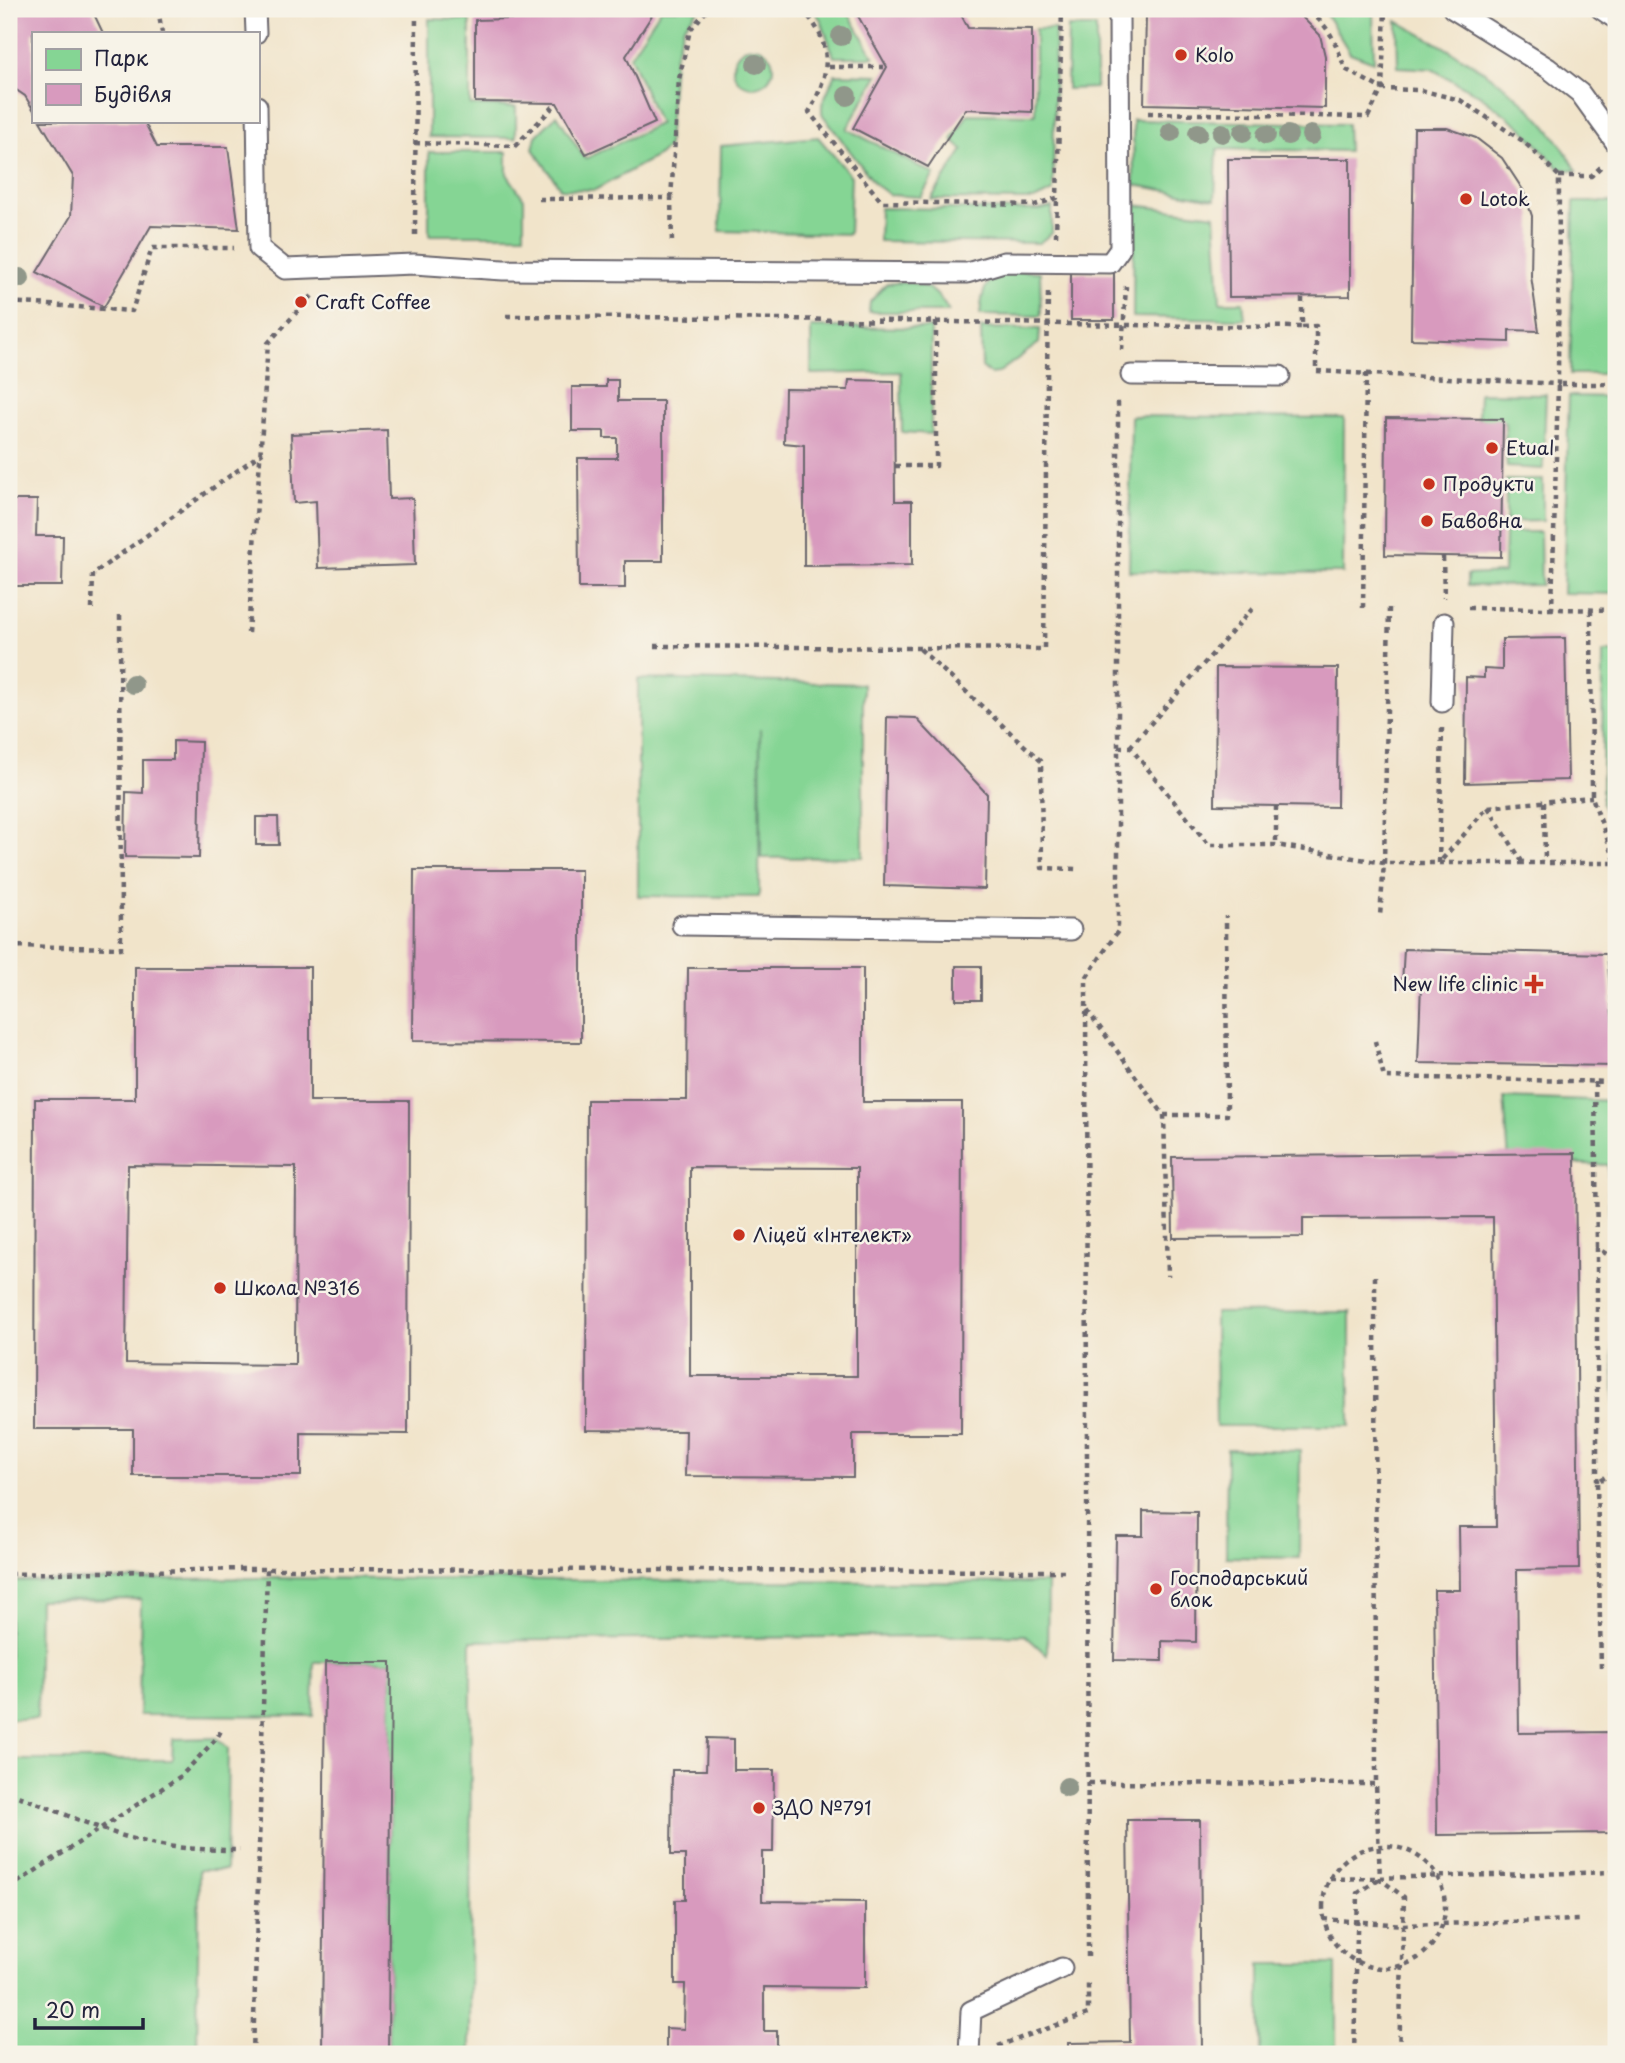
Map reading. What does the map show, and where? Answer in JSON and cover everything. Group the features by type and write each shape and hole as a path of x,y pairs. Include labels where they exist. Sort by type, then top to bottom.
{"lane":[{"path":"255,9 256,32"},
{"path":"257,122 259,247 285,269 414,264 503,270 967,273 1004,262 1110,263 1120,249 1119,9"},
{"path":"1453,9 1548,68 1580,93 1616,143"},
{"path":"1601,9 1616,19"},
{"path":"1123,375 1280,376"},
{"path":"1443,702 1444,623"},
{"path":"682,925 1071,930"},
{"path":"969,2054 971,2011 1062,1968"}],"path":[{"path":"158,9 162,32"},
{"path":"414,264 416,9"},
{"path":"672,271 671,198 679,79 690,30 708,9"},
{"path":"802,9 818,29 829,67 809,112 882,202 1035,205 1057,198 1062,9"},
{"path":"1304,9 1320,18 1335,40 1345,69 1382,89 1420,90 1460,100 1523,141 1559,176 1591,176 1608,161"},
{"path":"1119,112 1368,117 1382,89 1385,9"},
{"path":"829,67 887,67"},
{"path":"415,143 515,146 557,103"},
{"path":"1552,609 1558,384 1559,176"},
{"path":"539,199 671,198"},
{"path":"9,302 131,312 152,248 259,247"},
{"path":"655,646 1044,649 1049,262"},
{"path":"248,634 268,343 339,267"},
{"path":"1088,1959 1086,978 1118,931 1118,747 1126,272"},
{"path":"1302,296 1302,327"},
{"path":"506,316 936,320 1047,325 1316,326 1316,371 1558,384 1616,384"},
{"path":"895,466 936,466 936,320"},
{"path":"1363,608 1366,372"},
{"path":"92,609 93,574 262,452"},
{"path":"1443,557 1444,579"},
{"path":"1118,747 1130,747 1253,608"},
{"path":"1380,916 1384,863 1389,608"},
{"path":"1458,608 1616,610"},
{"path":"1591,610 1592,797 1616,863 1616,877"},
{"path":"9,946 121,948 120,612"},
{"path":"920,648 1041,761 1042,868 1076,869"},
{"path":"1439,863 1443,702"},
{"path":"1130,747 1209,845 1276,845 1384,863 1616,863"},
{"path":"1439,863 1488,807 1592,797"},
{"path":"1544,802 1545,862"},
{"path":"1276,806 1276,845"},
{"path":"1488,807 1523,863"},
{"path":"1164,1115 1227,1115 1226,916"},
{"path":"1086,1009 1164,1115 1168,1276"},
{"path":"1375,1041 1384,1077 1616,1082"},
{"path":"1595,1082 1601,1668"},
{"path":"1597,1248 1616,1260"},
{"path":"1375,1276 1376,1784 1380,1879 1404,1897 1399,2054"},
{"path":"1597,1482 1616,1471"},
{"path":"253,2054 267,1569"},
{"path":"9,1574 267,1569 1066,1571"},
{"path":"9,1888 181,1776 217,1738 222,1728"},
{"path":"1089,1783 1376,1784"},
{"path":"9,1793 99,1829 144,1842 188,1849 240,1850"},
{"path":"1378,1845 1398,1847 1417,1855 1432,1867 1437,1878 1446,1904 1443,1924 1428,1949 1403,1966 1383,1969 1357,1962 1345,1954 1331,1938 1323,1919 1323,1899 1329,1879 1341,1862 1358,1850 1378,1845"},
{"path":"1329,1879 1616,1872"},
{"path":"1354,2054 1358,1893 1380,1879"},
{"path":"1323,1919 1403,1925 1578,1920"},
{"path":"998,2054 998,2045 1088,2014 1088,1973"}],"green space":[{"path":"661,9 699,9 684,26 674,58 668,146 659,155 595,190 561,189 533,149 536,136 557,115 585,159 659,124 630,56"},
{"path":"813,9 846,9 874,57 834,57 821,20"},
{"path":"1323,9 1373,9 1374,62 1350,53"},
{"path":"429,19 470,20 470,105 516,107 516,138 429,137"},
{"path":"1397,21 1475,66 1521,100 1542,120 1577,171 1560,169 1520,126 1481,96 1432,69 1398,67"},
{"path":"1068,27 1096,27 1096,88 1067,89"},
{"path":"1035,29 1055,29 1053,191 1034,200 931,199 963,150 952,140 968,114 1035,115"},
{"path":"753,47 761,48 767,53 772,59 772,75 767,81 761,86 753,87 745,86 739,81 734,75 733,67 734,59 739,53 745,48"},
{"path":"835,74 878,75 847,129 934,174 921,197 890,195 875,184 822,114 822,104"},
{"path":"1133,120 1347,124 1348,151 1217,149 1215,199 1134,185"},
{"path":"818,137 851,176 849,234 720,231 721,146"},
{"path":"429,152 507,152 507,174 524,199 524,235 429,235"},
{"path":"1574,202 1616,202 1616,374 1570,374"},
{"path":"1134,205 1215,215 1220,302 1243,302 1245,319 1133,317"},
{"path":"1052,207 1052,233 1039,243 879,241 880,208 1040,210"},
{"path":"1006,270 1040,272 1041,316 980,315 986,288 993,278"},
{"path":"906,282 932,291 949,312 869,312 870,302 886,284"},
{"path":"811,327 931,328 931,434 902,432 901,372 811,374"},
{"path":"981,328 1040,329 1039,343 998,373 990,374 982,367"},
{"path":"1479,393 1546,394 1543,469 1507,467 1505,423 1478,419"},
{"path":"1569,396 1616,397 1616,594 1563,593"},
{"path":"1131,416 1344,418 1343,573 1129,571"},
{"path":"1506,480 1543,480 1543,521 1506,522"},
{"path":"1505,532 1540,532 1541,585 1467,586 1467,575 1504,573"},
{"path":"1603,652 1616,652 1616,839 1602,802"},
{"path":"638,679 863,684 863,857 761,858 760,729 759,897 638,896"},
{"path":"1504,1097 1616,1101 1616,1433 1608,1165 1509,1161"},
{"path":"1350,1312 1350,1426 1216,1426 1215,1313"},
{"path":"1227,1449 1300,1451 1299,1558 1226,1557"},
{"path":"267,1578 1048,1583 1047,1655 1025,1635 471,1641 470,2054 388,2054 391,1662 314,1662 313,1716 139,1715 141,1599 39,1600 37,1719 9,1719 9,1581"},
{"path":"217,1738 228,1748 226,1870 199,1870 197,2054 9,2054 9,1760 172,1760 173,1739"},
{"path":"1260,1964 1336,1964 1336,2054 1260,2054"}],"building":[{"path":"9,9 95,9 93,12 103,32 32,32 32,107 25,96 9,85"},
{"path":"552,9 656,9 626,56 655,123 586,154 557,103 475,102 475,20 545,18"},
{"path":"854,9 958,9 968,28 1032,29 1032,112 966,109 928,167 853,128 887,67"},
{"path":"1138,9 1288,9 1299,14 1320,35 1325,56 1325,108 1144,104 1146,16 1138,15"},
{"path":"41,122 144,122 157,147 228,147 239,229 151,226 104,307 37,272 71,216 73,176"},
{"path":"1414,128 1447,128 1476,138 1502,158 1523,190 1532,216 1531,276 1539,331 1509,330 1509,342 1411,339"},
{"path":"1228,159 1350,159 1350,296 1229,297"},
{"path":"1071,273 1114,273 1114,320 1071,320"},
{"path":"606,380 618,380 618,401 663,401 663,561 625,561 625,588 579,588 578,458 617,458 617,438 604,438 604,431 572,431 572,387 606,387"},
{"path":"849,380 894,381 895,501 912,501 912,565 804,566 804,445 784,443 785,389 848,390"},
{"path":"1386,418 1503,419 1501,557 1385,555"},
{"path":"387,430 389,499 413,498 415,565 318,568 316,501 294,503 291,434"},
{"path":"9,500 37,500 36,536 63,536 62,586 9,586"},
{"path":"1565,638 1568,780 1465,783 1466,677 1484,678 1484,669 1502,670 1502,639"},
{"path":"1216,667 1338,668 1337,807 1215,805"},
{"path":"887,717 916,718 987,794 985,889 884,886"},
{"path":"173,741 201,742 199,858 125,857 126,792 143,793 143,760 173,760"},
{"path":"256,817 278,817 279,845 256,845"},
{"path":"414,870 581,870 581,1042 413,1041"},
{"path":"1404,949 1607,954 1616,1066 1418,1063 1421,984 1402,984"},
{"path":"956,966 981,966 981,1000 956,1000"},
{"path":"135,967 310,967 310,1101 409,1101 408,1434 301,1433 301,1476 133,1476 133,1429 34,1429 35,1099 135,1099","holes":["128,1165 296,1167 295,1365 126,1363"]},
{"path":"688,968 863,968 863,1102 962,1102 961,1434 853,1434 853,1477 685,1476 686,1431 586,1430 587,1100 687,1100","holes":["690,1167 857,1168 857,1376 690,1376"]},
{"path":"1575,1153 1579,1569 1517,1570 1519,1733 1616,1732 1616,1833 1437,1835 1434,1590 1460,1590 1459,1527 1496,1527 1493,1217 1303,1218 1303,1237 1173,1238 1172,1157"},
{"name":"Господарський блок","path":"1143,1511 1197,1512 1196,1642 1162,1641 1162,1661 1114,1660 1116,1536 1143,1536"},
{"path":"325,1662 391,1662 388,2054 322,2054"},
{"path":"707,1738 734,1739 734,1770 774,1770 773,1852 762,1852 762,1901 865,1902 865,1988 764,1987 764,2031 777,2031 777,2054 666,2054 666,2028 684,2029 685,1984 675,1984 675,1900 685,1900 685,1855 671,1855 672,1770 706,1770"},
{"path":"1127,1820 1200,1820 1202,2054 1068,2054 1068,2043 1130,2042"}],"place":[{"name":"Kolo","path":"1181,55"},
{"name":"Lotok","path":"1466,199"},
{"name":"Craft Coffee","path":"301,302"},
{"name":"Etual","path":"1492,448"},
{"name":"Продукти","path":"1429,484"},
{"name":"Бавовна","path":"1427,521"},
{"name":"New life clinic","path":"1534,984"},
{"name":"Ліцей «Інтелект»","path":"739,1235"},
{"name":"Школа №316","path":"220,1288"},
{"name":"Господарський блок","path":"1156,1589"},
{"name":"ЗДО №791","path":"759,1808"}]}
